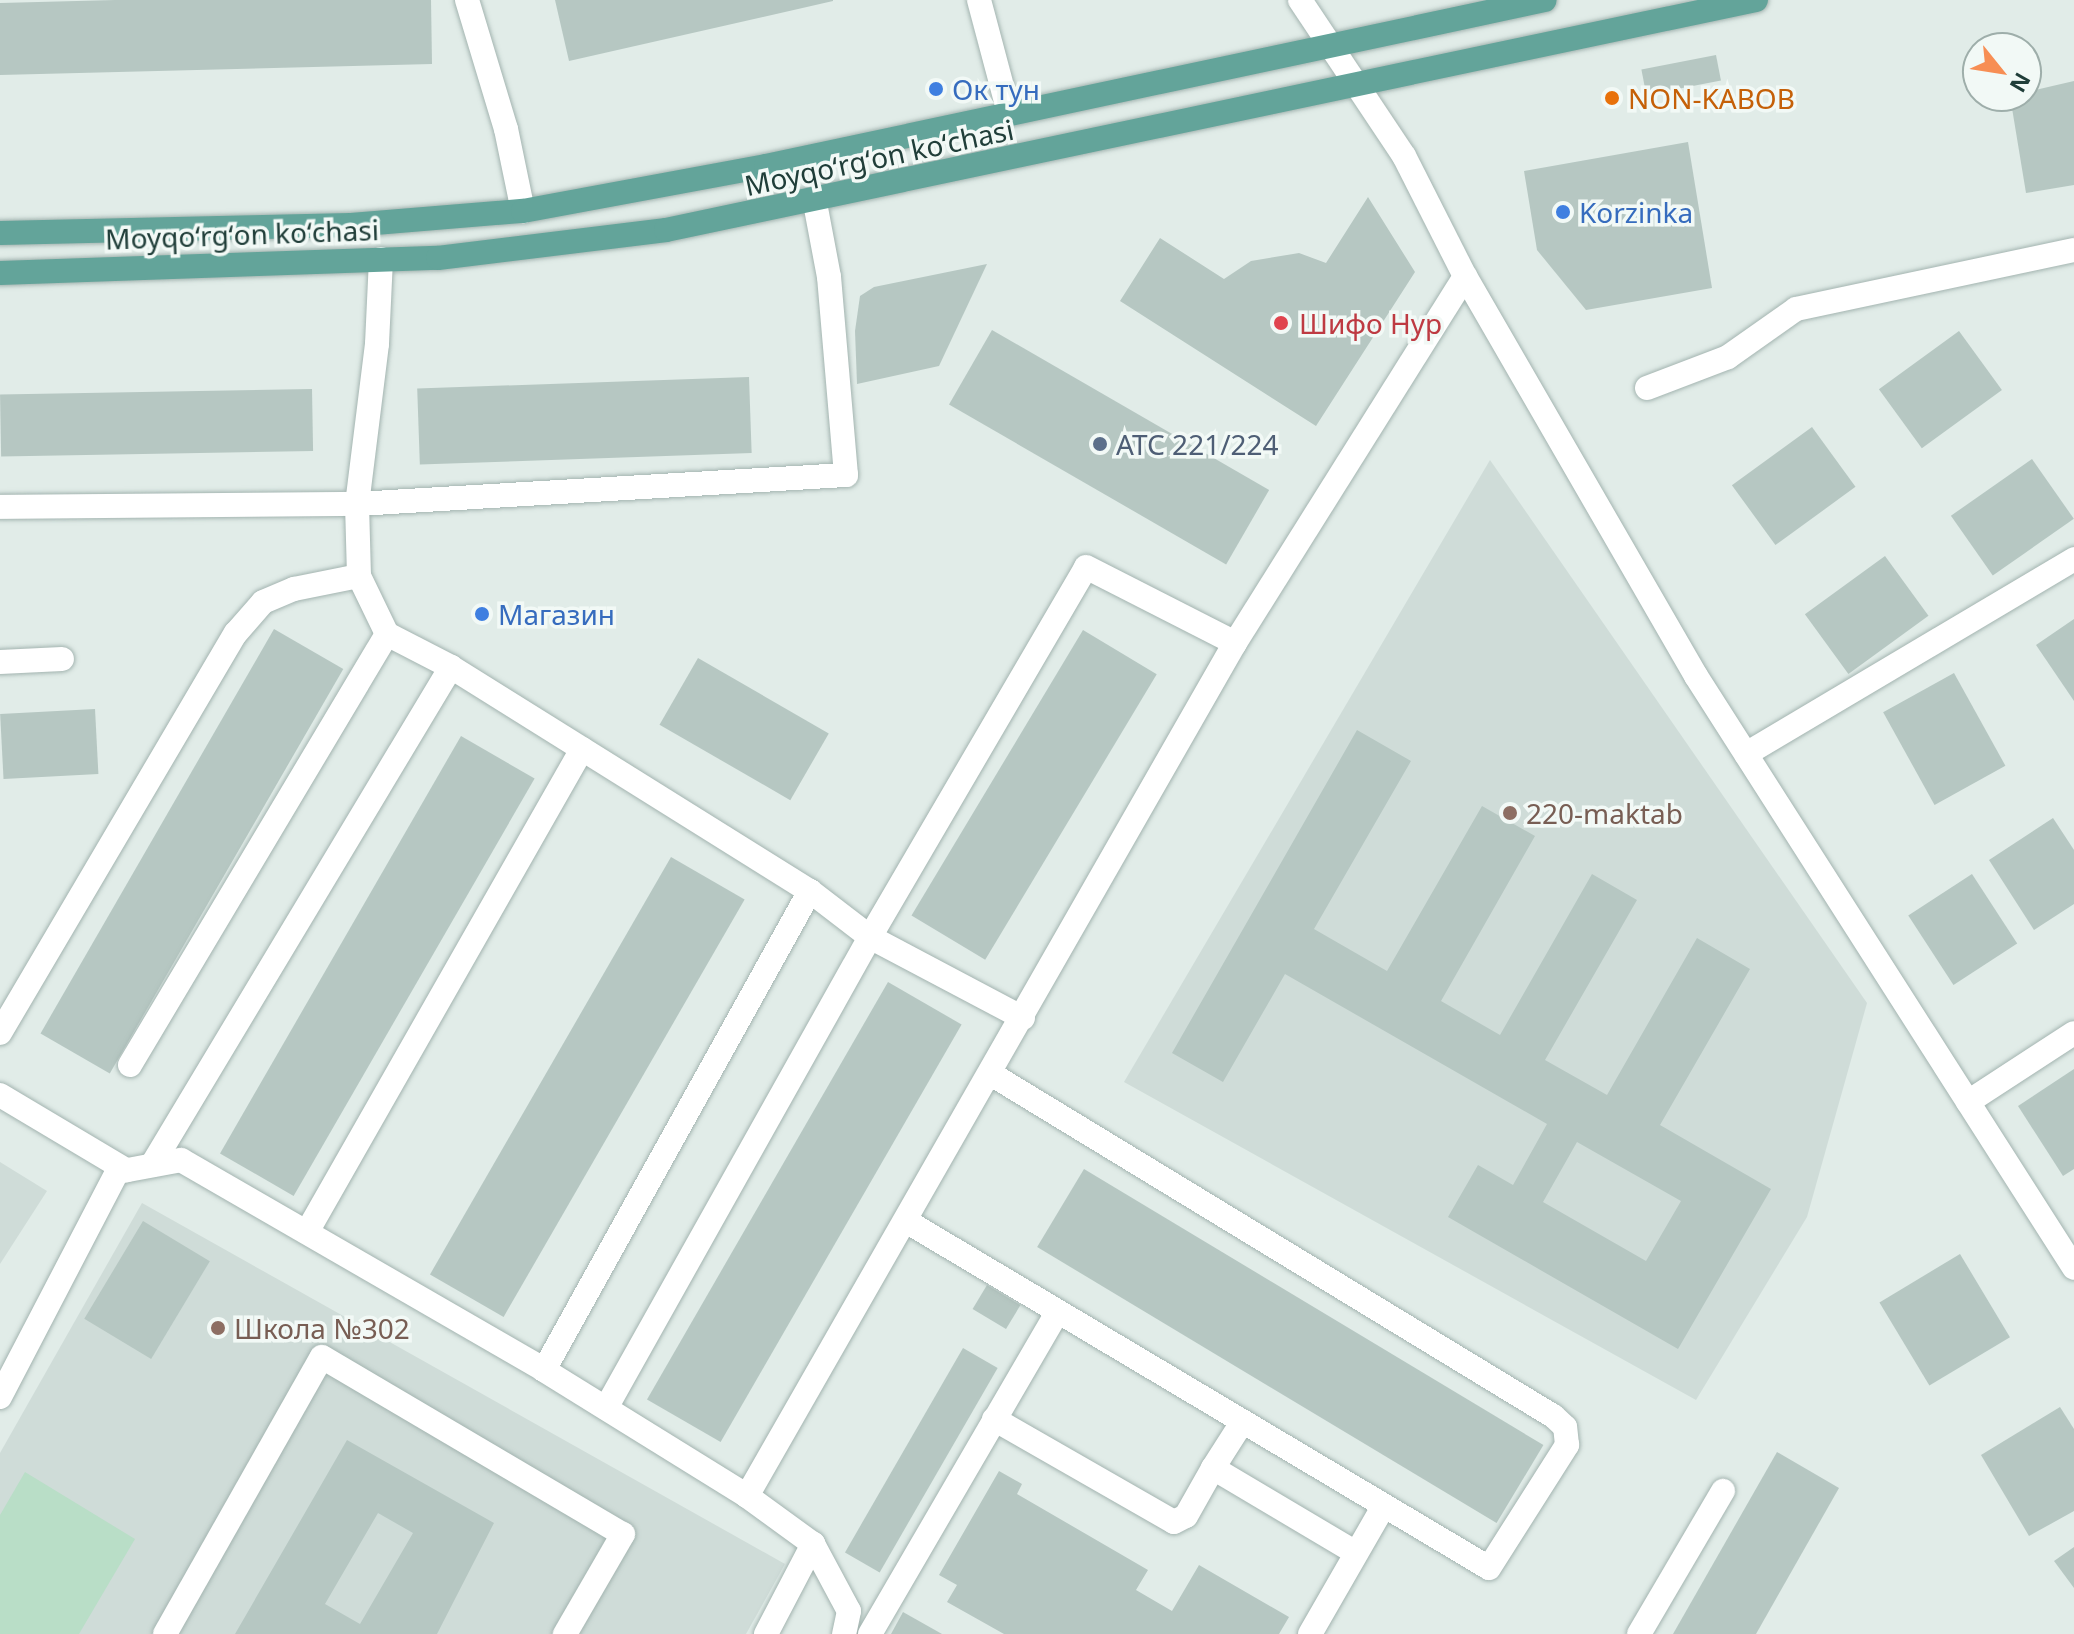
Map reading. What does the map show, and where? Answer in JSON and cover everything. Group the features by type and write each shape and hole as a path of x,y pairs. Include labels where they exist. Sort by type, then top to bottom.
{"main road":[{"name":"Moyqoʻrgʻon koʻchasi","path":"0,233 351,225 523,211 766,166 1545,0"},
{"name":"Moyqoʻrgʻon koʻchasi","path":"0,273 381,259 530,250 815,203 1756,0"}],"street":[{"path":"467,0 506,129 523,211"},
{"path":"979,0 1009,113"},
{"path":"1300,0 1404,156 1465,276 1746,754 2074,1268"},
{"path":"0,507 357,504 846,475 829,277 815,203"},
{"path":"1647,388 1728,357 1796,309 2074,250"},
{"path":"381,259 377,344 357,504 359,576 387,634 451,667 810,891 870,937 1023,1018"},
{"path":"747,1496 1235,643 1465,276"},
{"path":"1746,754 2074,559"},
{"path":"606,1408 870,937 1086,567 1235,643"},
{"path":"0,1033 236,633 263,602 294,589 359,576"},
{"path":"130,1065 387,634"},
{"path":"0,662 62,659"},
{"path":"152,1165 451,667"},
{"path":"307,1232 582,749"},
{"path":"544,1370 810,891"},
{"path":"1968,1102 2074,1033"},
{"path":"906,1221 1382,1509 1489,1568 1567,1445 1565,1427 991,1074"},
{"path":"0,1095 126,1170"},
{"path":"0,1397 117,1172 181,1160 544,1370 747,1496 813,1544 846,1623 871,1628 1056,1314"},
{"path":"165,1634 322,1357 623,1534 565,1634"},
{"path":"994,1419 1174,1522 1186,1516 1241,1424"},
{"path":"1213,1468 1356,1553"},
{"path":"1639,1634 1723,1491"},
{"path":"1310,1634 1382,1509"},
{"path":"766,1634 813,1544"}],"shaded area":[{"name":"220-maktab","path":"1490,460 1867,1003 1807,1217 1696,1400 1124,1082"},
{"path":"0,1162 47,1191 0,1264"},
{"name":"Школа №302","path":"142,1203 785,1564 746,1634 0,1634 0,1453"}],"green space":[{"path":"25,1472 135,1539 79,1634 0,1634 0,1515"}],"building":[{"path":"431,0 432,64 0,75 0,3"},
{"path":"555,0 833,0 833,1 569,61"},
{"path":"1716,55 1721,81 1646,95 1641,70"},
{"path":"2074,81 2074,185 2026,193 2013,112 2042,112 2042,88"},
{"path":"1688,142 1712,288 1586,310 1537,250 1524,171"},
{"path":"1368,197 1415,272 1316,426 1120,301 1160,238 1224,279 1251,261 1299,253 1326,263"},
{"path":"987,264 939,366 857,384 855,331 860,296 874,287"},
{"name":"АТС 221/224","path":"992,330 1269,490 1226,564 949,404"},
{"path":"1959,331 2002,390 1922,448 1879,389"},
{"path":"749,377 752,453 420,465 417,389"},
{"path":"312,389 313,451 1,456 0,394"},
{"path":"1812,427 1855,487 1775,545 1732,485"},
{"path":"2032,459 2074,519 1993,576 1951,516"},
{"path":"1885,556 1928,616 1848,674 1805,614"},
{"path":"2074,619 2074,701 2036,645"},
{"path":"274,629 343,669 110,1073 41,1033"},
{"path":"1083,630 1157,674 985,960 911,915"},
{"path":"698,658 829,734 790,800 660,725"},
{"path":"1954,673 2005,766 1935,805 1883,712"},
{"path":"95,709 98,774 4,779 0,714"},
{"path":"1357,730 1411,761 1314,929 1387,971 1482,806 1535,836 1441,1001 1500,1035 1592,874 1637,900 1545,1060 1607,1095 1697,938 1750,969 1660,1125 1771,1189 1678,1349 1448,1217 1478,1165 1513,1185 1547,1124 1285,974 1223,1082 1172,1053","holes":["1577,1142 1681,1201 1646,1261 1543,1202"]},
{"path":"461,736 535,778 294,1196 220,1153"},
{"path":"2053,818 2074,850 2074,904 2034,930 1989,860"},
{"path":"671,857 745,900 504,1317 430,1274"},
{"path":"1972,874 2017,944 1953,985 1908,915"},
{"path":"888,982 962,1024 721,1442 647,1399"},
{"path":"2074,1069 2074,1169 2063,1176 2018,1106"},
{"path":"1084,1169 1543,1445 1497,1523 1037,1247"},
{"path":"143,1221 210,1261 151,1359 84,1319"},
{"path":"1960,1254 2010,1337 1929,1386 1879,1302"},
{"path":"987,1285 1020,1305 1006,1329 973,1309"},
{"path":"963,1348 998,1368 880,1572 845,1552"},
{"path":"2060,1407 2074,1429 2074,1511 2029,1536 1981,1455"},
{"path":"347,1440 494,1523 437,1634 235,1634","holes":["378,1513 413,1533 360,1624 325,1604"]},
{"path":"1777,1452 1839,1488 1756,1634 1673,1634"},
{"path":"999,1471 1022,1484 1017,1494 1148,1570 1136,1590 1172,1611 1199,1565 1289,1617 1279,1634 1004,1634 947,1602 957,1585 939,1575"},
{"path":"2074,1547 2074,1588 2054,1561"},
{"path":"903,1612 942,1634 891,1634"}],"place":[{"name":"Ок тун","path":"936,89"},
{"name":"NON-KABOB","path":"1612,98"},
{"name":"Korzinka","path":"1563,212"},
{"name":"Шифо Нур","path":"1281,323"},
{"name":"АТС 221/224","path":"1100,444"},
{"name":"Магазин","path":"482,614"},
{"name":"220-maktab","path":"1510,813"},
{"name":"Школа №302","path":"218,1328"}]}
